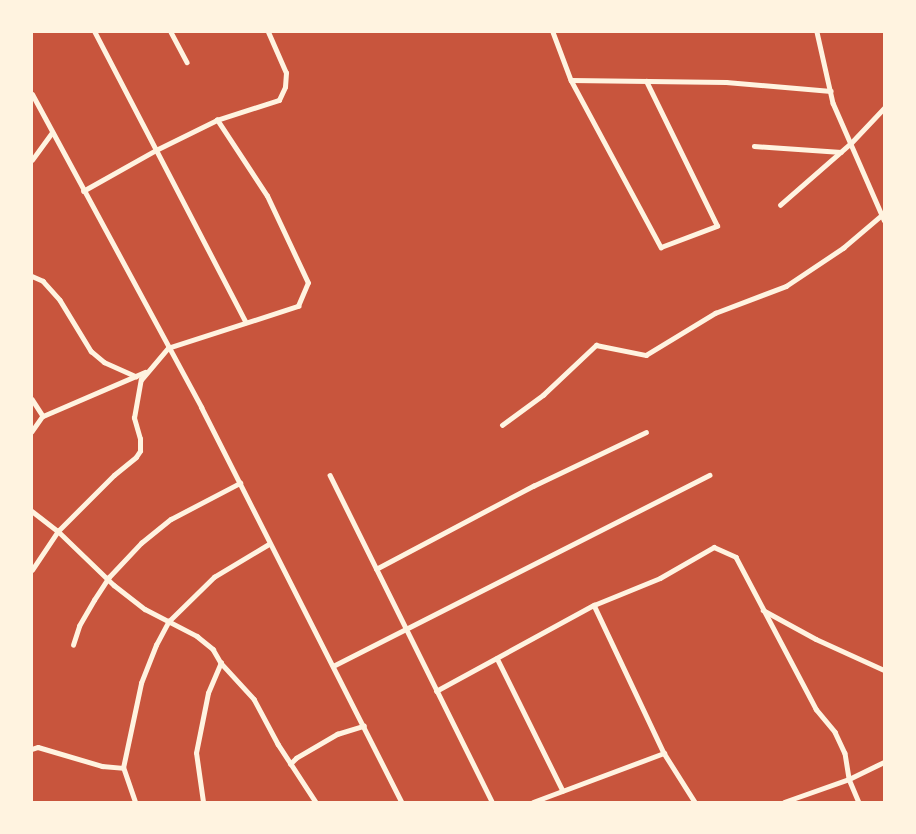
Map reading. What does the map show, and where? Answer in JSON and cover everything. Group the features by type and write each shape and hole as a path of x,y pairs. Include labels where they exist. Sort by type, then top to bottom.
{"street":[{"path":"94,32 246,322"},
{"path":"171,32 187,62"},
{"path":"83,191 156,150 217,120 279,100 285,87 286,73 268,32"},
{"path":"553,32 571,80 661,247 717,226 646,81"},
{"path":"502,425 543,394 596,345 646,355 715,313 786,286 843,248 883,216 850,144 831,91 817,32"},
{"path":"571,80 726,82 831,91"},
{"path":"32,94 240,483 401,802"},
{"path":"780,205 850,144 885,108"},
{"path":"32,570 58,531 140,451 134,418 141,380 168,348 298,306 308,283 267,196 217,120"},
{"path":"32,160 52,132"},
{"path":"754,146 841,152"},
{"path":"32,276 43,281 60,300 91,351 104,362 136,376"},
{"path":"32,432 43,416 146,372"},
{"path":"32,399 43,416"},
{"path":"376,569 533,486 646,432"},
{"path":"333,666 407,631 709,475"},
{"path":"330,476 492,802"},
{"path":"73,645 79,626 109,578 141,543 171,519 240,483"},
{"path":"32,511 58,531 145,609 197,636 213,649 221,663 254,699 290,764 316,802"},
{"path":"135,802 123,768 141,682 169,621 214,577 269,544"},
{"path":"436,691 594,605 660,578 714,547 736,557 816,709 835,732 845,753 849,779 859,802"},
{"path":"594,605 664,753 695,802"},
{"path":"762,610 816,639 885,670"},
{"path":"497,658 563,791"},
{"path":"203,802 196,753 208,693 221,663"},
{"path":"290,764 296,758 337,734 364,726"},
{"path":"32,749 38,747 102,766 123,768"},
{"path":"533,802 664,753"},
{"path":"784,802 849,779 885,762"}]}
